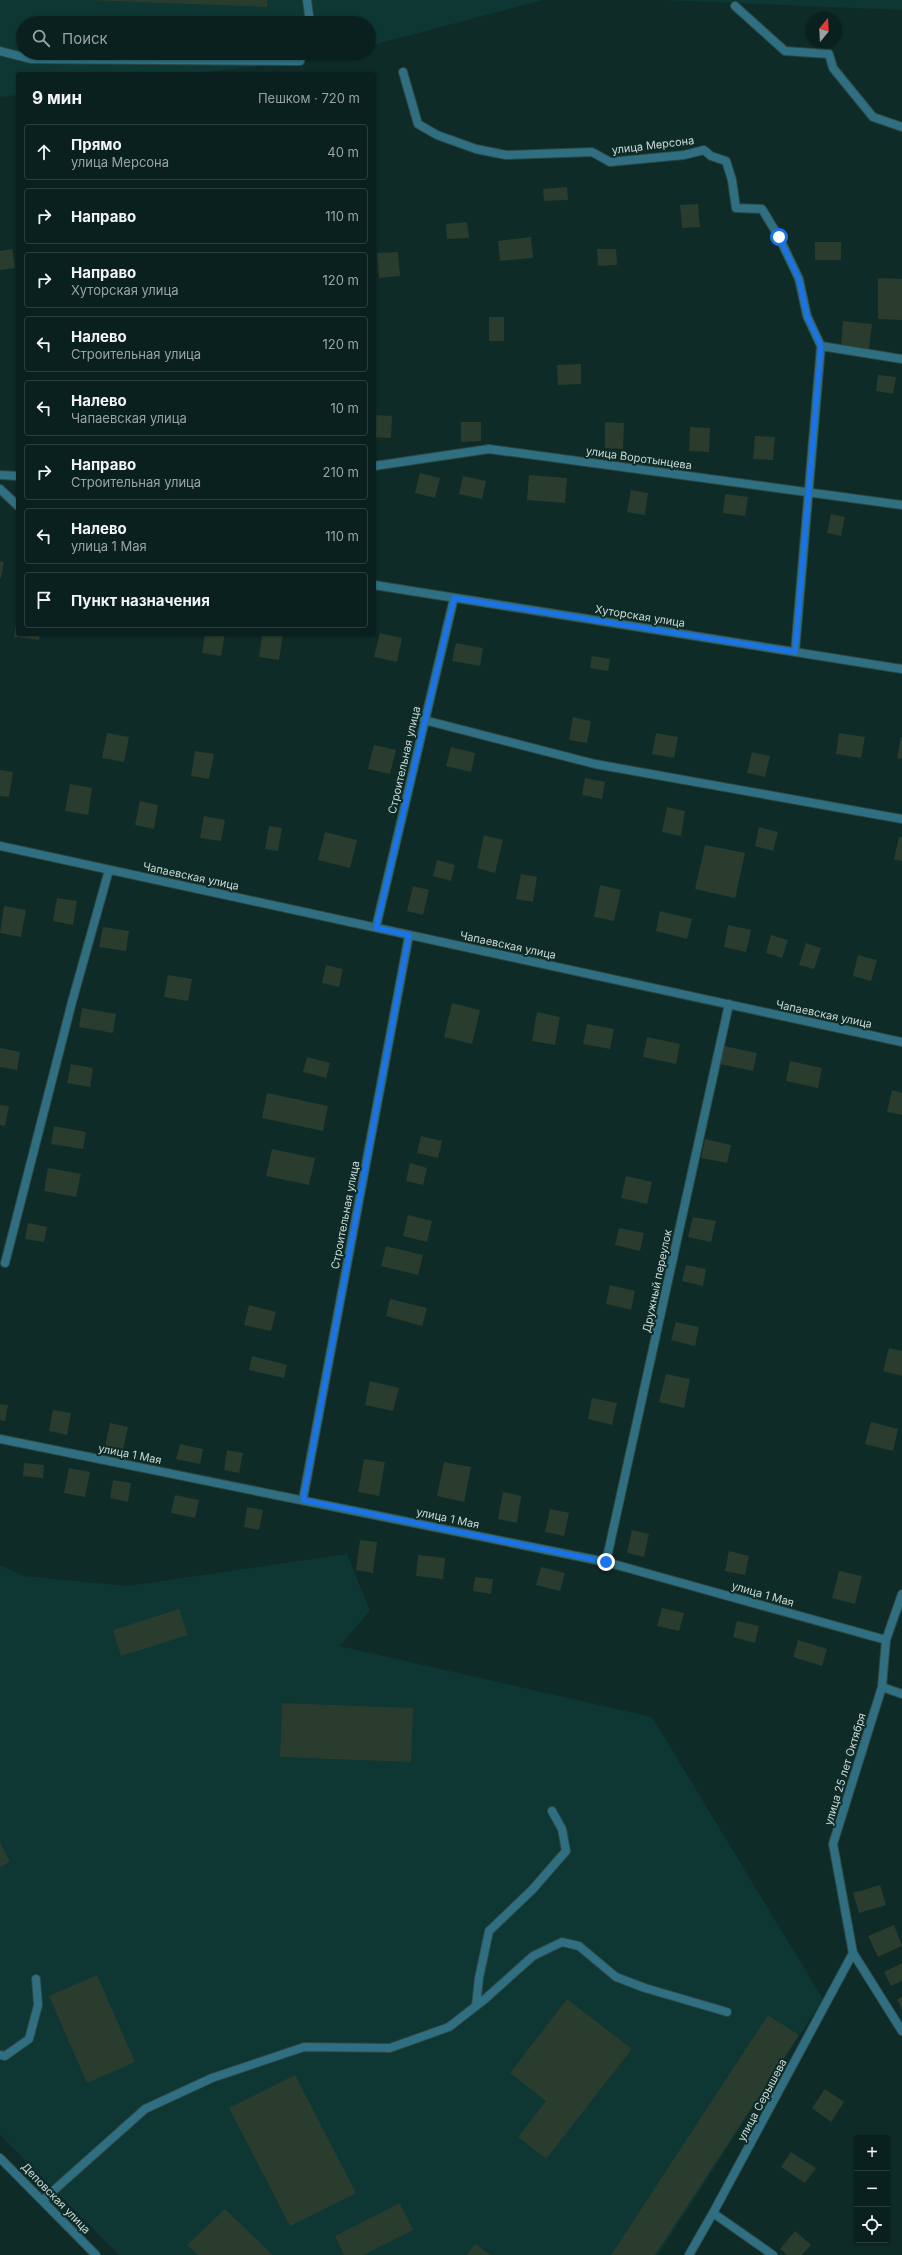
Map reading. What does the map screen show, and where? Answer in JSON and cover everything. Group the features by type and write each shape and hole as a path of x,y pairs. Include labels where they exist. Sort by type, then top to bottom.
{"street":[{"path":"307,0 309,16"},
{"path":"735,6 785,51 829,54 833,68 873,117 902,127"},
{"path":"0,52 16,56"},
{"path":"162,60 300,60"},
{"name":"улица Мерсона","path":"403,72 418,124 437,135 476,149 506,155 592,152 610,162 684,155 704,150 711,156 726,161 732,180 736,208 762,209 779,237 799,279 807,316 821,346"},
{"path":"795,652 821,346 902,359"},
{"name":"улица Воротынцева","path":"376,466 489,449 902,505"},
{"path":"0,475 16,476"},
{"path":"0,490 16,504"},
{"name":"Хуторская улица","path":"376,585 902,669"},
{"name":"Строительная улица","path":"376,928 454,598"},
{"path":"424,720 595,764 902,819"},
{"name":"Чапаевская улица","path":"0,846 902,1042"},
{"path":"5,1263 72,1002 109,870"},
{"name":"Строительная улица","path":"303,1500 409,935"},
{"name":"Дружный переулок","path":"606,1562 729,1004"},
{"name":"улица 1 Мая","path":"0,1439 606,1562 886,1640"},
{"name":"улица 25 лет Октября","path":"853,1953 833,1844 882,1687 886,1640 902,1594"},
{"path":"882,1687 902,1694"},
{"path":"476,2006 479,1978 489,1931 532,1890 566,1851 562,1829 552,1811"},
{"path":"43,2200 145,2109 212,2078 304,2047 390,2048 449,2027 476,2006 533,1956 562,1942 579,1946 616,1977 645,1988 727,2012"},
{"path":"853,1953 902,2031"},
{"name":"улица Серышева","path":"689,2255 714,2213 853,1953"},
{"path":"0,2055 5,2056 29,2039 38,2005 36,1979"},
{"name":"Деповская улица","path":"0,2158 96,2255"},
{"path":"714,2213 773,2255"}],"shaded area":[{"path":"0,0 543,0 376,44 376,16 16,16 16,60 309,60 206,72 16,72 16,95 0,97"},
{"path":"661,0 902,0 902,10"},
{"path":"347,1554 370,1611 340,1646 652,1717 823,1999 658,2255 119,2255 0,2135 0,1565 24,1576 127,1586"}],"building":[{"path":"87,0 267,0 267,7"},
{"path":"567,187 568,200 544,201 543,189"},
{"path":"698,204 700,227 682,228 680,205"},
{"path":"467,222 469,238 447,239 446,224"},
{"path":"531,237 533,258 500,261 498,241"},
{"path":"815,242 841,242 841,260 815,260"},
{"path":"12,249 15,268 0,270 0,251"},
{"path":"597,249 616,249 617,265 598,266"},
{"path":"398,252 400,276 379,278 377,253"},
{"path":"878,278 902,279 902,320 878,319"},
{"path":"489,317 504,317 504,341 489,341"},
{"path":"843,321 872,324 869,350 841,347"},
{"path":"581,364 581,384 558,385 557,365"},
{"path":"878,375 896,377 893,394 876,391"},
{"path":"376,415 392,416 391,438 376,437"},
{"path":"461,422 481,422 481,441 461,442"},
{"path":"605,422 624,423 623,449 605,448"},
{"path":"690,427 710,428 709,452 689,451"},
{"path":"755,436 775,437 773,460 753,459"},
{"path":"420,473 440,478 435,498 415,493"},
{"path":"529,475 567,478 565,503 527,500"},
{"path":"463,476 486,481 482,499 459,494"},
{"path":"631,490 648,493 645,515 627,512"},
{"path":"725,494 748,497 745,516 723,513"},
{"path":"831,514 845,517 841,536 827,533"},
{"path":"0,561 4,562 1,578 0,578"},
{"path":"16,624 16,636 40,636 39,640 14,637"},
{"path":"380,633 402,638 397,662 374,657"},
{"path":"205,636 225,636 221,656 202,653"},
{"path":"262,636 283,636 279,660 259,657"},
{"path":"456,643 483,648 480,666 452,661"},
{"path":"592,656 610,659 608,671 590,668"},
{"path":"573,717 591,721 587,743 569,740"},
{"path":"107,733 129,737 124,762 102,758"},
{"path":"656,733 678,737 674,758 652,754"},
{"path":"839,733 865,737 861,758 836,754"},
{"path":"902,737 902,759 897,758"},
{"path":"374,745 396,750 390,774 368,769"},
{"path":"451,747 475,753 471,772 446,766"},
{"path":"195,751 214,754 209,779 191,776"},
{"path":"752,752 770,756 765,777 747,773"},
{"path":"0,770 13,772 9,797 0,796"},
{"path":"585,778 605,782 602,799 582,795"},
{"path":"70,784 92,788 88,815 65,811"},
{"path":"140,801 158,805 154,829 135,825"},
{"path":"667,807 685,811 681,836 662,832"},
{"path":"204,816 225,820 221,841 200,838"},
{"path":"269,826 282,828 278,851 265,849"},
{"path":"759,827 778,832 773,851 755,846"},
{"path":"325,832 357,840 350,868 318,860"},
{"path":"484,835 503,840 495,873 477,868"},
{"path":"899,837 902,837 902,861 894,859"},
{"path":"705,845 745,853 735,898 695,889"},
{"path":"437,860 455,865 451,881 433,876"},
{"path":"521,874 537,877 533,902 516,899"},
{"path":"600,885 621,890 614,921 594,917"},
{"path":"413,886 429,890 423,915 407,911"},
{"path":"57,898 77,901 73,925 53,921"},
{"path":"4,906 26,910 21,937 0,933"},
{"path":"660,911 692,919 687,939 656,931"},
{"path":"728,925 751,930 746,952 724,947"},
{"path":"103,927 129,931 126,951 99,947"},
{"path":"771,935 788,940 782,958 766,953"},
{"path":"806,943 821,948 814,969 799,965"},
{"path":"858,955 877,960 871,981 853,976"},
{"path":"326,965 343,969 339,987 322,983"},
{"path":"168,975 192,979 188,1001 164,997"},
{"path":"452,1003 480,1010 472,1044 444,1037"},
{"path":"82,1008 116,1014 113,1033 79,1027"},
{"path":"537,1012 560,1017 555,1045 532,1041"},
{"path":"587,1024 614,1029 610,1049 583,1044"},
{"path":"647,1037 680,1044 676,1064 643,1057"},
{"path":"724,1046 757,1053 753,1071 720,1064"},
{"path":"0,1048 20,1052 17,1070 0,1067"},
{"path":"307,1057 330,1063 326,1078 303,1072"},
{"path":"790,1061 822,1068 818,1088 786,1081"},
{"path":"71,1064 93,1068 90,1087 67,1083"},
{"path":"892,1090 902,1093 902,1115 887,1112"},
{"path":"267,1093 328,1106 323,1131 262,1118"},
{"path":"0,1105 9,1106 5,1126 0,1125"},
{"path":"54,1126 86,1132 83,1149 51,1144"},
{"path":"421,1136 442,1141 438,1158 417,1153"},
{"path":"705,1139 731,1145 727,1163 701,1158"},
{"path":"272,1149 315,1158 309,1185 266,1176"},
{"path":"410,1163 427,1168 423,1185 406,1181"},
{"path":"48,1168 81,1174 76,1197 44,1191"},
{"path":"626,1176 652,1182 647,1204 621,1198"},
{"path":"408,1215 432,1221 427,1242 403,1236"},
{"path":"693,1217 716,1221 711,1242 688,1237"},
{"path":"28,1223 47,1227 44,1242 25,1239"},
{"path":"619,1228 644,1233 640,1251 615,1245"},
{"path":"386,1246 423,1255 418,1275 381,1266"},
{"path":"686,1265 706,1269 703,1286 682,1281"},
{"path":"610,1285 635,1291 631,1310 606,1304"},
{"path":"390,1299 427,1308 422,1326 386,1316"},
{"path":"249,1305 276,1312 271,1331 244,1325"},
{"path":"676,1322 699,1327 695,1346 671,1340"},
{"path":"889,1348 902,1351 902,1376 883,1371"},
{"path":"252,1356 287,1365 284,1378 249,1370"},
{"path":"666,1374 690,1379 684,1408 659,1402"},
{"path":"370,1381 399,1388 393,1411 365,1405"},
{"path":"592,1398 617,1403 612,1425 588,1419"},
{"path":"0,1404 8,1405 5,1421 0,1420"},
{"path":"53,1410 71,1413 67,1435 49,1431"},
{"path":"871,1422 898,1429 893,1451 865,1444"},
{"path":"110,1423 128,1427 123,1450 105,1447"},
{"path":"180,1444 203,1449 200,1464 176,1459"},
{"path":"227,1450 243,1453 239,1473 224,1470"},
{"path":"364,1459 385,1462 379,1496 358,1492"},
{"path":"444,1462 471,1467 464,1502 437,1496"},
{"path":"24,1463 44,1465 43,1478 23,1476"},
{"path":"69,1468 90,1472 85,1497 64,1493"},
{"path":"113,1480 131,1483 128,1502 110,1498"},
{"path":"503,1492 521,1496 517,1523 498,1519"},
{"path":"175,1495 199,1500 195,1518 171,1513"},
{"path":"247,1507 263,1510 259,1530 244,1527"},
{"path":"550,1509 569,1513 564,1536 545,1532"},
{"path":"632,1530 649,1534 644,1557 627,1553"},
{"path":"360,1540 377,1542 373,1573 356,1570"},
{"path":"729,1551 749,1556 745,1575 725,1571"},
{"path":"418,1555 445,1558 443,1579 416,1576"},
{"path":"541,1567 565,1573 560,1591 536,1585"},
{"path":"839,1571 862,1576 855,1604 832,1598"},
{"path":"475,1577 493,1579 491,1594 473,1591"},
{"path":"662,1608 684,1613 679,1631 657,1626"},
{"path":"179,1609 188,1635 121,1656 113,1630"},
{"path":"737,1621 759,1626 755,1643 733,1637"},
{"path":"798,1640 827,1649 822,1666 793,1657"},
{"path":"282,1703 413,1708 411,1762 280,1757"},
{"path":"0,1842 10,1862 0,1867"},
{"path":"880,1885 886,1905 859,1913 853,1893"},
{"path":"894,1925 902,1946 878,1957 868,1936"},
{"path":"902,1963 902,1981 891,1986 884,1972"},
{"path":"97,1975 135,2062 87,2083 49,1996"},
{"path":"902,1997 902,2010 897,1999"},
{"path":"567,1999 632,2049 546,2159 518,2137 546,2101 510,2073"},
{"path":"768,2015 799,2035 655,2255 611,2255"},
{"path":"295,2075 356,2193 290,2226 229,2108"},
{"path":"825,2089 844,2102 831,2122 812,2108"},
{"path":"791,2152 816,2168 805,2183 781,2167"},
{"path":"400,2203 413,2230 363,2255 344,2255 335,2236"},
{"path":"225,2209 273,2255 198,2255 187,2245"},
{"path":"795,2231 811,2245 802,2255 787,2255 780,2249"},
{"path":"475,2244 491,2255 467,2255"}],"route":[{"path":"606,1562 303,1500 409,935 376,928 454,598 795,652 821,346 807,316 799,279 779,237"}]}
